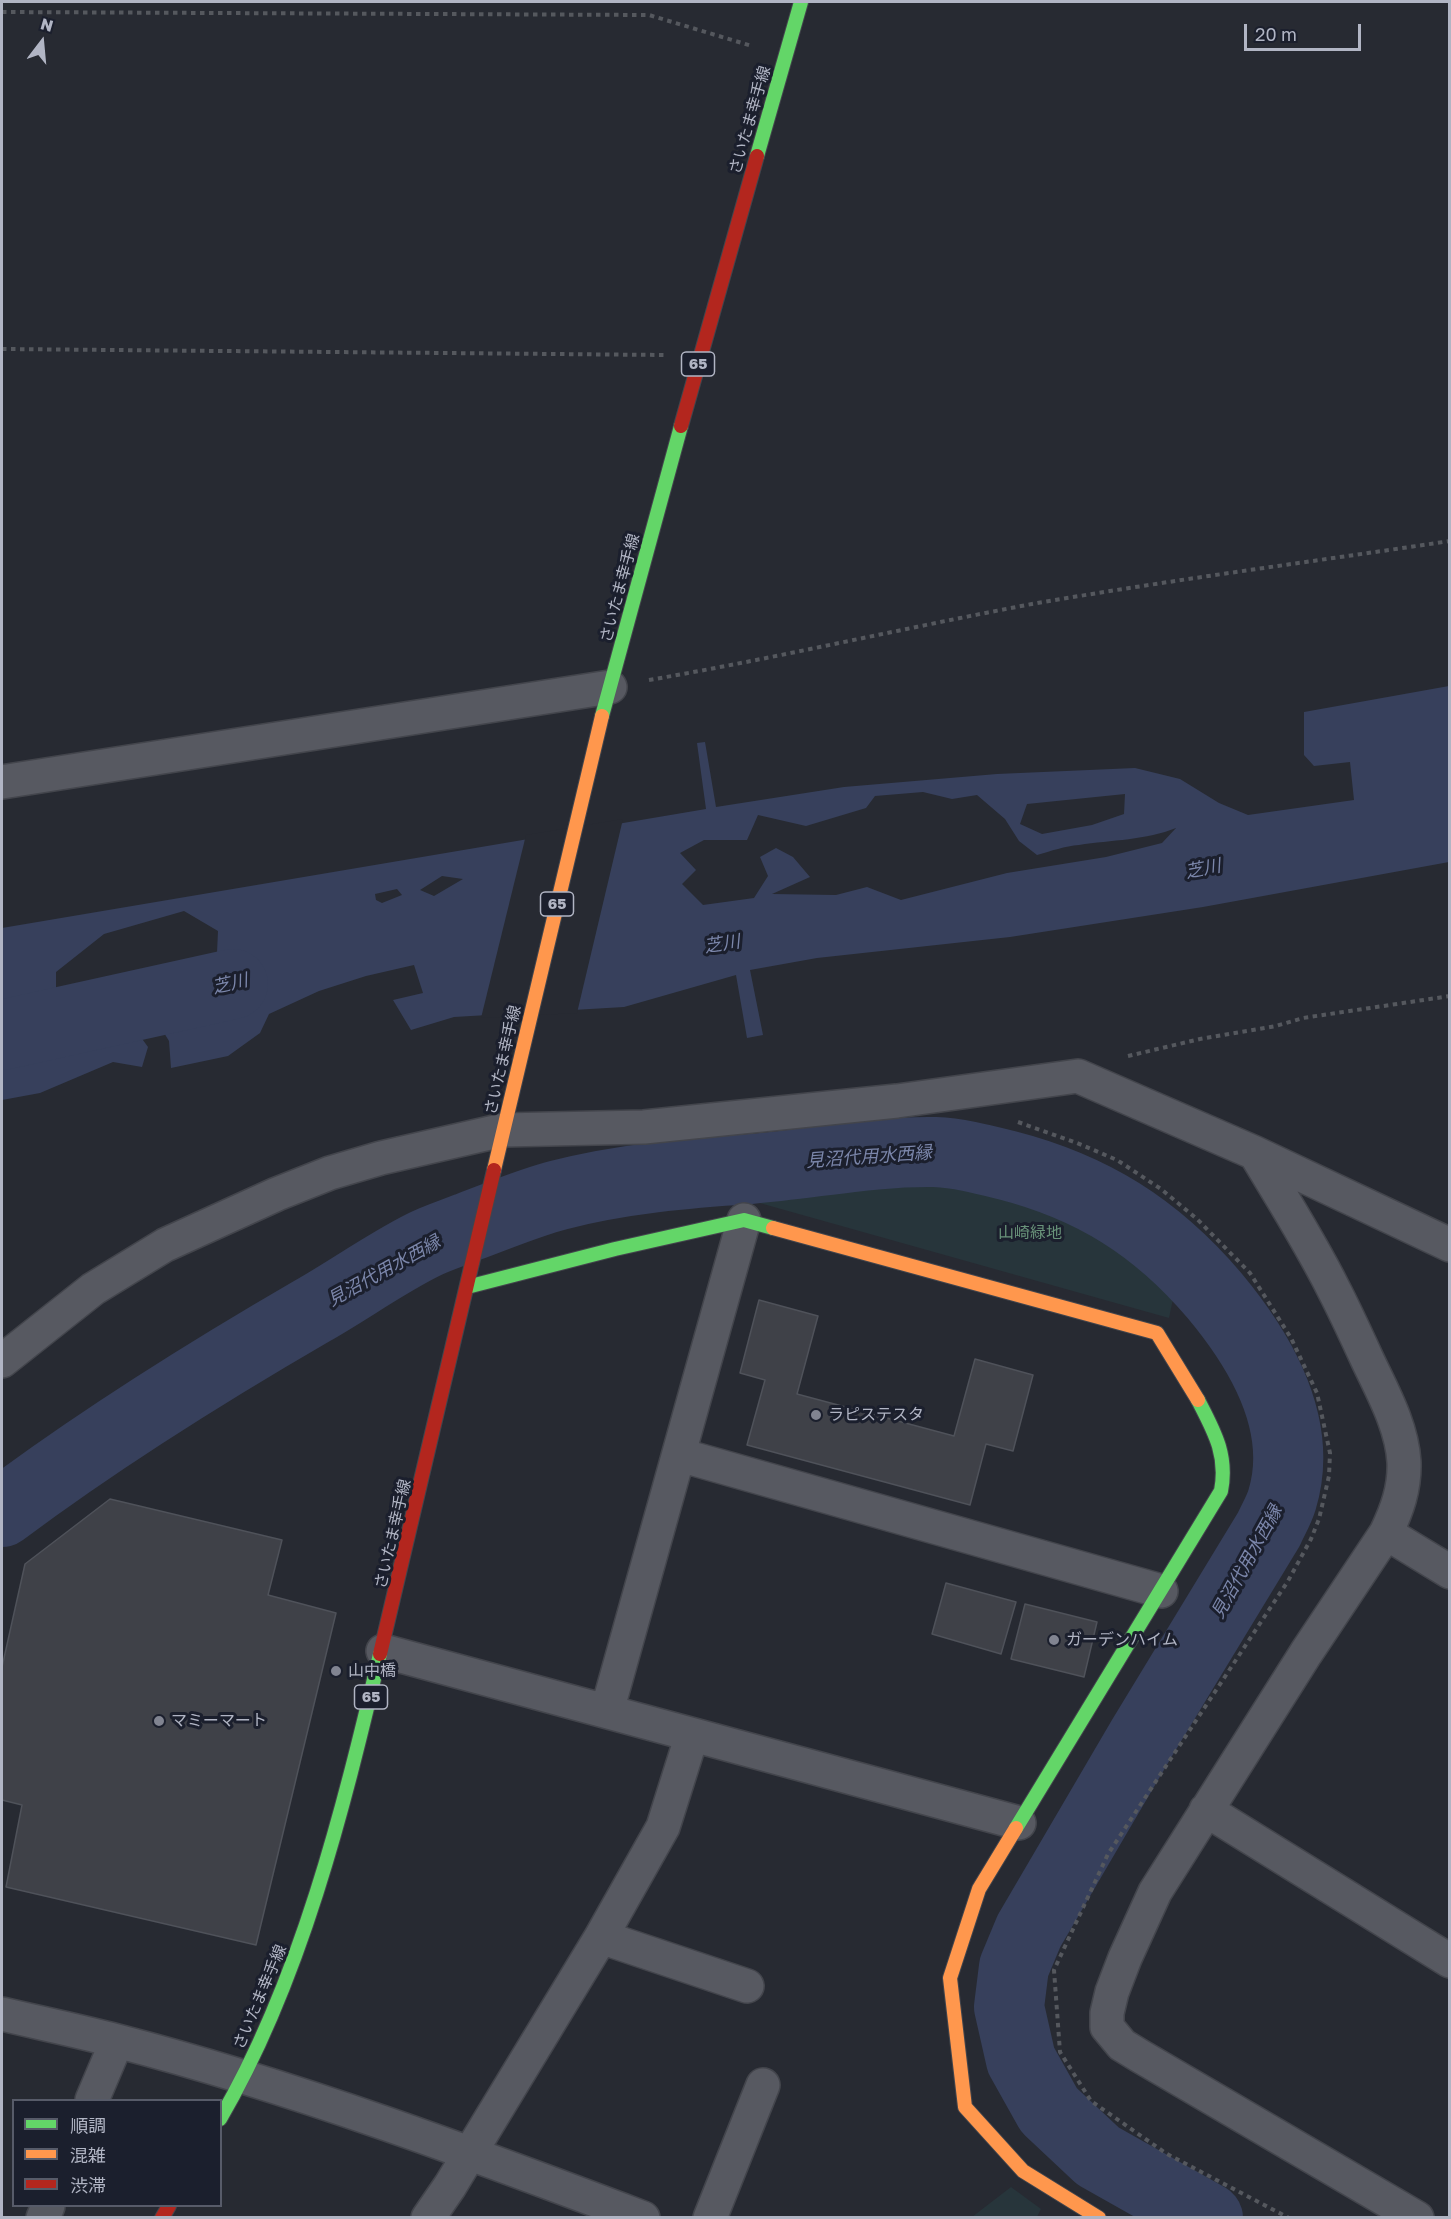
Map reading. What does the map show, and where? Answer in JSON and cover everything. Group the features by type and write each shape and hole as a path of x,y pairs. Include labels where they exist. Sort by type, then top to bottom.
{"main road":[{"name":"さいたま幸手線","path":"222,2116 244,2078 300,1942 350,1780 383,1651 599,727 700,356 801,2"},
{"path":"467,1287 615,1249 744,1220 1157,1333 1202,1410 1219,1445 1225,1475 1221,1491 979,1889 950,1978 965,2107 1023,2171 1100,2217"}],"street":[{"path":"2,782 610,687"},
{"path":"2,1361 93,1289 165,1245 222,1218 330,1173 381,1158 503,1130 644,1127 897,1101 1078,1076 1255,1153 1449,1245"},
{"path":"1255,1153 1333,1287 1395,1420 1404,1460 1404,1480 1395,1513 1386,1533 1306,1653 1155,1892 1112,1992 1107,2013 1107,2027 1122,2044 1140,2056 1417,2217"},
{"path":"607,1711 744,1220"},
{"path":"680,1455 1161,1591"},
{"path":"1386,1533 1449,1572"},
{"path":"383,1651 1019,1823"},
{"path":"428,2217 601,1937 663,1827 692,1735"},
{"path":"1206,1810 1449,1961"},
{"path":"601,1937 747,1986"},
{"path":"2,2014 117,2041 244,2078 470,2152 643,2217"},
{"path":"92,2099 117,2041"},
{"path":"710,2217 763,2085"}],"path":[{"path":"2,12 649,15 785,57"},
{"path":"2,349 700,356"},
{"path":"610,687 741,664 878,634 1033,604 1449,541"},
{"path":"1078,1076 1109,1060 1200,1039 1276,1026 1303,1018 1449,996"}],"green space":[{"name":"山崎緑地","path":"887,1174 961,1174 1046,1191 1106,1222 1177,1280 1169,1318 749,1200 751,1188"},
{"path":"1011,2187 1041,2209 1037,2217 972,2217"}],"water":[{"path":"1449,686 1449,862 1203,907 1010,937 817,958 750,970 763,1035 747,1038 736,975 624,1007 454,1017 411,1030 393,1000 423,993 414,965 366,976 319,991 269,1014 260,1033 228,1056 171,1068 169,1041 158,1023 132,1025 148,1047 142,1067 113,1062 40,1093 2,1100 2,928 706,809 697,743 705,742 716,807 844,787 997,774 1135,768 1180,779 1219,803 1248,815 1354,800 1350,762 1314,766 1304,755 1304,712","holes":["923,792 952,799 977,795 1005,819 1019,841 1037,855 1068,846 1129,839 1176,828 1162,843 1106,857 1007,873 901,900 867,887 836,895 772,894 810,877 793,857 776,848 760,857 768,876 754,898 703,905 682,884 696,870 680,853 704,840 747,840 758,815 806,826 866,808 875,796","1125,794 1124,814 1092,825 1042,834 1020,824 1027,804","442,876 463,879 434,896 420,890","397,889 402,895 382,903 376,900 375,894","184,911 218,931 217,953 204,975 177,985 96,1025 84,1004 56,994 56,972 104,934"]}],"pier":[{"path":"623,819 577,1013 481,1018 526,835"}],"building":[{"name":"ラピステスタ","path":"759,1300 818,1316 797,1394 954,1436 975,1359 1033,1375 1013,1451 986,1444 970,1505 747,1445 765,1380 740,1373"},
{"path":"110,1499 282,1540 268,1595 336,1613 256,1945 6,1887 22,1805 2,1800 2,1667 25,1564"},
{"path":"946,1583 1016,1602 1001,1654 932,1634"},
{"name":"ガーデンハイム","path":"1025,1604 1097,1622 1084,1677 1011,1659"}],"waterway":[{"name":"芝川","path":"2,1035 233,984"},
{"name":"見沼代用水西縁","path":"2,1512 77,1458 154,1407 395,1260 439,1238 559,1195 654,1177 773,1167 865,1156 935,1152 979,1159 1037,1174 1067,1185 1120,1213 1169,1249 1192,1271 1214,1295 1247,1340 1262,1364 1283,1417 1288,1444 1288,1472 1282,1500 1269,1529 1142,1738 1029,1931 1014,1967 1009,2007 1021,2060 1049,2110 1098,2156 1208,2218"}],"traffic: fast":[{"path":"757,156 801,2"},
{"path":"602,716 681,426"},
{"path":"467,1287 615,1249 744,1220 773,1228"},
{"path":"1016,1828 1221,1491 1223,1478 1221,1455 1214,1433 1198,1400"},
{"path":"222,2115 249,2066 296,1952 351,1773 380,1654"}],"traffic: slow":[{"path":"494,1170 602,716"},
{"path":"773,1228 1157,1333 1198,1400"},
{"path":"1016,1828 979,1889 950,1978 965,2107 1023,2171 1099,2218"}],"traffic: jam":[{"path":"681,426 757,156"},
{"path":"380,1654 494,1170"},
{"path":"162,2218 168,2207"}],"place":[{"name":"ラピステスタ","path":"816,1415"},
{"name":"ガーデンハイム","path":"1054,1640"},
{"name":"山中橋","path":"336,1671"},
{"name":"マミーマート","path":"159,1721"}]}
